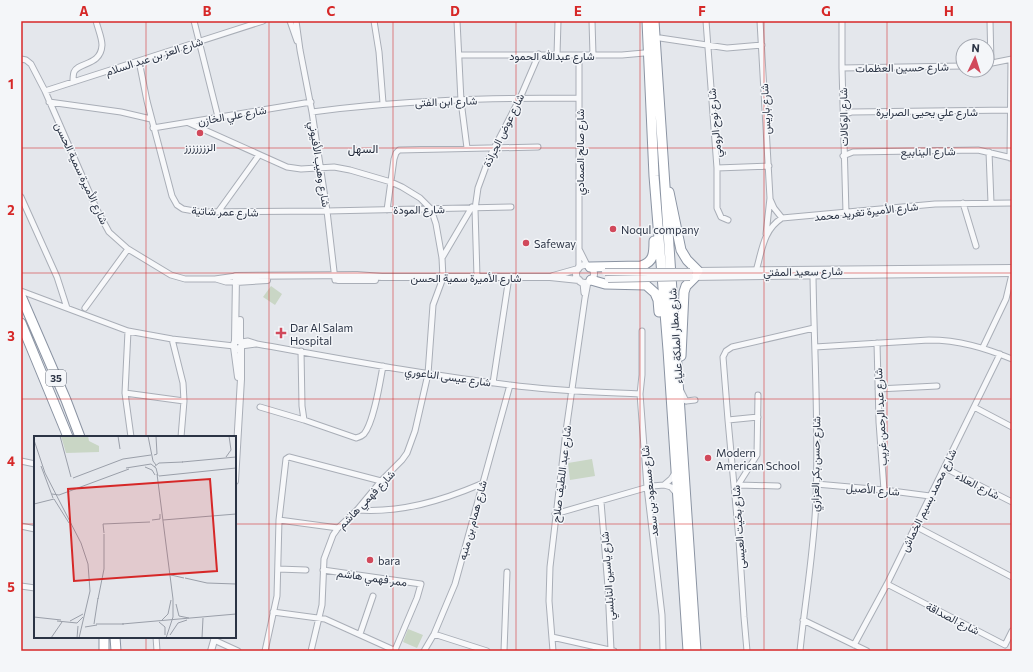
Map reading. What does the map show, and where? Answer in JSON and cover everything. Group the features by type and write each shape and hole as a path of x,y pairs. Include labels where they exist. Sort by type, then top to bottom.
{"highway":[{"path":"642,21 645,75 654,94 661,85 659,21"},
{"name":"شارع مطار الملكة علياء","path":"647,21 664,177 673,369 676,472 674,490 688,651"},
{"name":"شارع مطار الملكة علياء","path":"654,21 654,176 673,369 678,383 696,651"},
{"path":"588,276 640,266 647,264 652,259 654,251 652,195 654,176"},
{"path":"664,177 672,204 681,250 693,274 684,292 682,350 673,369"},
{"path":"588,276 605,284 642,284 654,291 658,300 664,354 673,369"},
{"name":"35","path":"21,296 66,400 80,436"},
{"name":"35","path":"21,323 68,436"},
{"path":"104,638 104,651"},
{"path":"115,638 116,651"}],"street":[{"path":"73,82 75,71 94,60 100,53 102,43 96,21"},
{"path":"194,21 218,117"},
{"name":"شارع العز بن عبد السلام","path":"45,91 263,21"},
{"name":"شارع وهيب الأفيوني","path":"290,21 300,50"},
{"name":"شارع وهيب الأفيوني","path":"296,21 300,50 311,102 328,212 335,278"},
{"path":"374,21 379,52 383,103"},
{"path":"457,21 460,55 461,101 467,148"},
{"path":"557,55 558,21"},
{"path":"592,21 593,55"},
{"name":"شارع نوح الرومي","path":"706,21 718,168 718,208 721,217 728,220"},
{"name":"شارع باريس","path":"760,21 770,198 765,237"},
{"name":"شارع الوكالات","path":"842,21 843,156 846,213"},
{"path":"990,21 990,38"},
{"path":"660,38 728,48 762,45"},
{"name":"شارع عبدالله الحمود","path":"460,55 539,54 622,56 644,53"},
{"name":"شارع عوض الجراذة","path":"477,277 473,209 483,171 520,98 539,54"},
{"name":"شارع صالح الصمادي","path":"578,269 579,55"},
{"name":"شارع الأميرة سمية الحسن","path":"21,59 26,60 31,64 45,91 103,222 110,232 128,249 171,275 185,279 215,279 226,282 239,279 335,278 375,280 382,277 443,278 588,276"},
{"path":"995,62 1012,59 1011,158"},
{"name":"شارع عمر شاتية","path":"139,61 153,128 172,196 177,205 183,209 218,212 328,212"},
{"name":"شارع حسين العظمات","path":"842,68 955,66"},
{"name":"شارع ابن الفتى","path":"312,112 383,103 520,98 579,98"},
{"path":"49,102 121,112 151,119"},
{"name":"شارع علي الخازن","path":"153,128 311,102"},
{"name":"شارع علي يحيى الصرايرة","path":"843,115 852,112 1011,110"},
{"path":"189,123 288,167 301,169 334,167 350,170 391,182 413,192 431,209 436,224 442,258 443,278"},
{"path":"387,210 394,158 399,150 538,147"},
{"name":"شارع الينابيع","path":"843,156 853,152 978,150 1011,158"},
{"path":"989,152 991,203"},
{"path":"218,212 259,155"},
{"path":"718,168 769,166"},
{"path":"21,197 57,277 67,308"},
{"name":"شارع باريس","path":"770,198 774,208 782,218"},
{"path":"963,203 976,246"},
{"name":"شارع الأميرة تغريد محمد","path":"782,218 963,203 1012,203"},
{"name":"شارع المودة","path":"328,212 511,207"},
{"path":"442,258 473,209"},
{"path":"756,271 765,237 773,224 782,218"},
{"path":"85,308 128,249"},
{"name":"شارع صالح الصمادي","path":"579,249 588,276"},
{"name":"شارع سعيد المفتي","path":"588,276 608,279 756,271 1012,268"},
{"path":"578,269 576,275 588,276"},
{"name":"شارع الأميرة سمية الحسن","path":"550,277 578,269 588,276"},
{"name":"شارع سعيد المفتي","path":"588,276 605,272 813,276 1012,274"},
{"path":"983,347 1006,299 1012,274"},
{"name":"شارع عبد اللطيف صلاح","path":"553,651 548,598 555,514 588,276"},
{"name":"شارع حسن بكر العزازي","path":"800,651 807,596 816,484 813,276"},
{"path":"493,383 509,277"},
{"name":"شارع فهمي هاشم","path":"311,651 322,605 324,560 333,535 338,528 357,510 381,481 396,468 407,453 417,426 428,374 433,305 443,278"},
{"path":"236,466 241,394 238,344 239,279"},
{"name":"شارع عيسى الناعوري","path":"21,291 128,331 172,339 258,344 428,374 510,385 572,391 640,394"},
{"name":"شارع بخيت العيسى","path":"748,651 744,616 737,485 728,420 723,361 726,351 732,347 814,328"},
{"path":"128,331 125,393 130,436"},
{"name":"شارع مسعود بن سعد","path":"642,331 642,375 640,394 647,487 662,608 663,651"},
{"path":"172,339 184,388 181,436"},
{"path":"815,347 938,340 983,347 1012,359"},
{"name":"شارع عبد الرحمن غريب","path":"877,343 880,436 884,490"},
{"path":"301,351 302,406 304,420"},
{"name":"شارع محمد بسيم الخماش","path":"854,645 887,584 1000,354"},
{"path":"260,407 304,420 352,437 360,437 367,430 372,415 383,366"},
{"path":"678,383 686,401 681,419"},
{"name":"شارع همام بن منبه","path":"424,651 434,634 449,600 510,385"},
{"path":"878,389 937,386"},
{"path":"125,393 184,401"},
{"path":"737,485 757,456 758,394"},
{"path":"686,401 695,400"},
{"path":"974,407 1012,427"},
{"path":"728,420 758,418"},
{"path":"265,651 277,596 279,520 285,461 287,457 381,481"},
{"path":"21,461 34,464"},
{"name":"شارع العلاء","path":"945,468 1012,502"},
{"path":"555,514 601,502 647,487 664,485 671,480 676,472"},
{"path":"357,510 385,510 416,506 442,499 481,484"},
{"name":"شارع الأصيل","path":"816,484 930,496"},
{"path":"664,485 674,490"},
{"path":"737,485 778,486"},
{"name":"شارع ياسين النابلسي","path":"601,502 612,651"},
{"path":"279,520 338,528"},
{"path":"21,526 34,529"},
{"path":"915,526 1012,577"},
{"path":"278,569 306,570"},
{"name":"ممر فهمي هاشم","path":"323,570 421,584 417,598 395,651"},
{"path":"504,651 507,572"},
{"name":"شارع الصداقة","path":"887,584 1005,645"},
{"path":"21,586 34,588"},
{"path":"360,634 373,596"},
{"path":"273,612 320,618 360,634 395,651"},
{"path":"803,620 866,651"},
{"path":"1003,651 1012,631"},
{"path":"434,634 487,651"},
{"path":"552,637 612,651"},
{"path":"156,638 157,651"},
{"path":"211,651 215,638 238,651"}],"green space":[{"path":"271,286 282,294 275,305 263,297"},
{"path":"592,459 595,476 570,480 568,463"},
{"path":"408,629 423,635 417,648 403,642"}],"place":[{"name":"الززززززز","path":"200,133"},
{"name":"Noqul company","path":"613,229"},
{"name":"Safeway","path":"526,243"},
{"name":"Dar Al Salam Hospital","path":"281,333"},
{"name":"Modern American School","path":"708,458"},
{"name":"bara","path":"370,560"}],"district":[{"name":"السهل","path":"363,148"}]}
